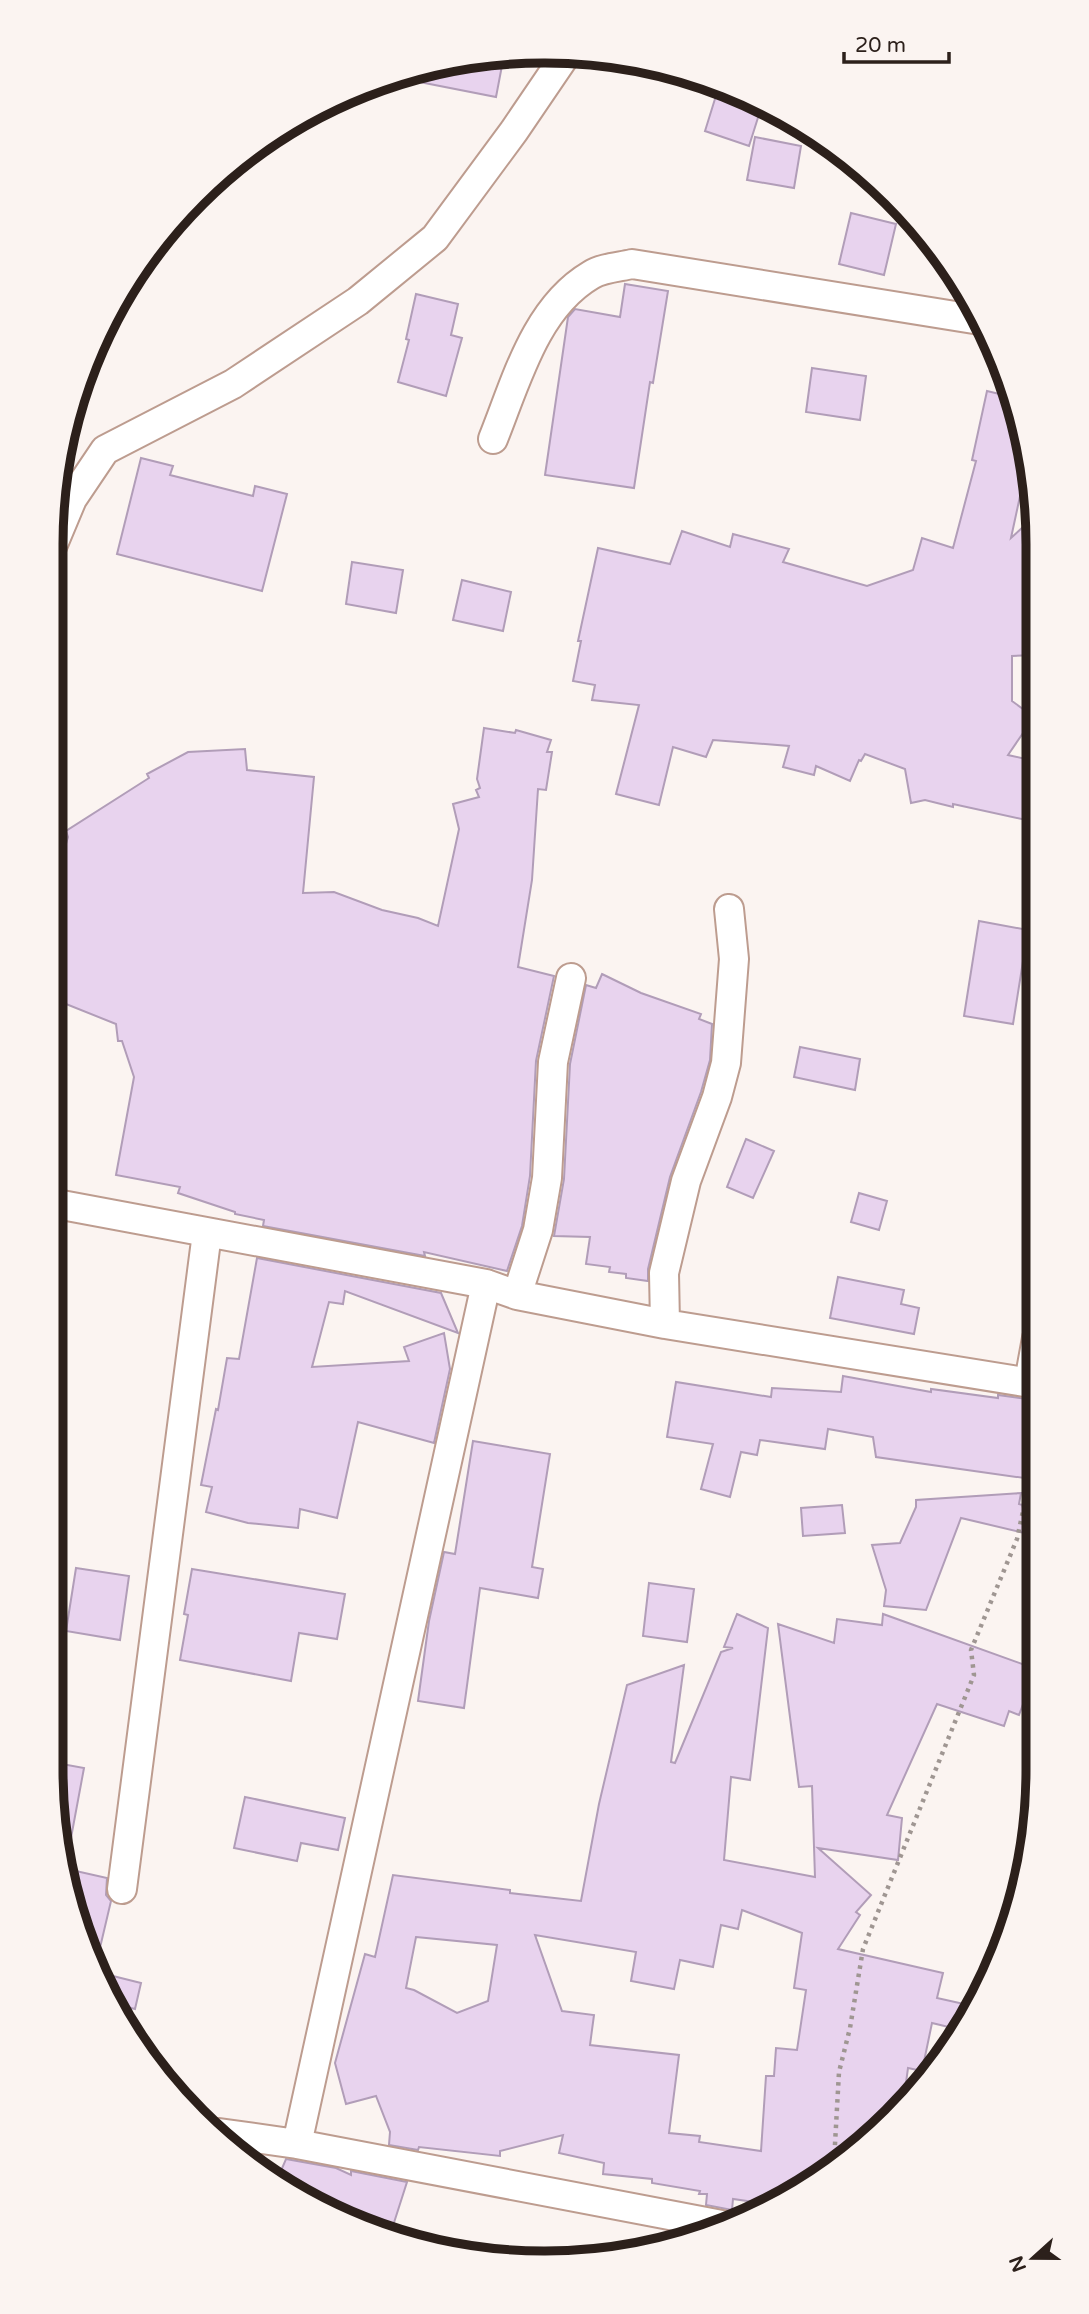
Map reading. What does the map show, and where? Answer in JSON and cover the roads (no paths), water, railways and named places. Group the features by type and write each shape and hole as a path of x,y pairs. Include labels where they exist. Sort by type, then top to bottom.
{"street":[{"path":"64,518 72,499 104,450 233,384 358,301 435,237 514,131 560,63"},
{"path":"493,439 538,329 564,295 593,274 632,264 969,318"},
{"path":"665,1324 664,1273 686,1181 717,1097 726,1063 734,959 729,909"},
{"path":"517,1294 538,1230 547,1178 553,1062 571,978"},
{"path":"63,1205 486,1284 517,1294 665,1324 1026,1382"},
{"path":"121,1889 207,1233"},
{"path":"297,2144 486,1284"},
{"path":"231,2135 297,2144 707,2222"}]}
